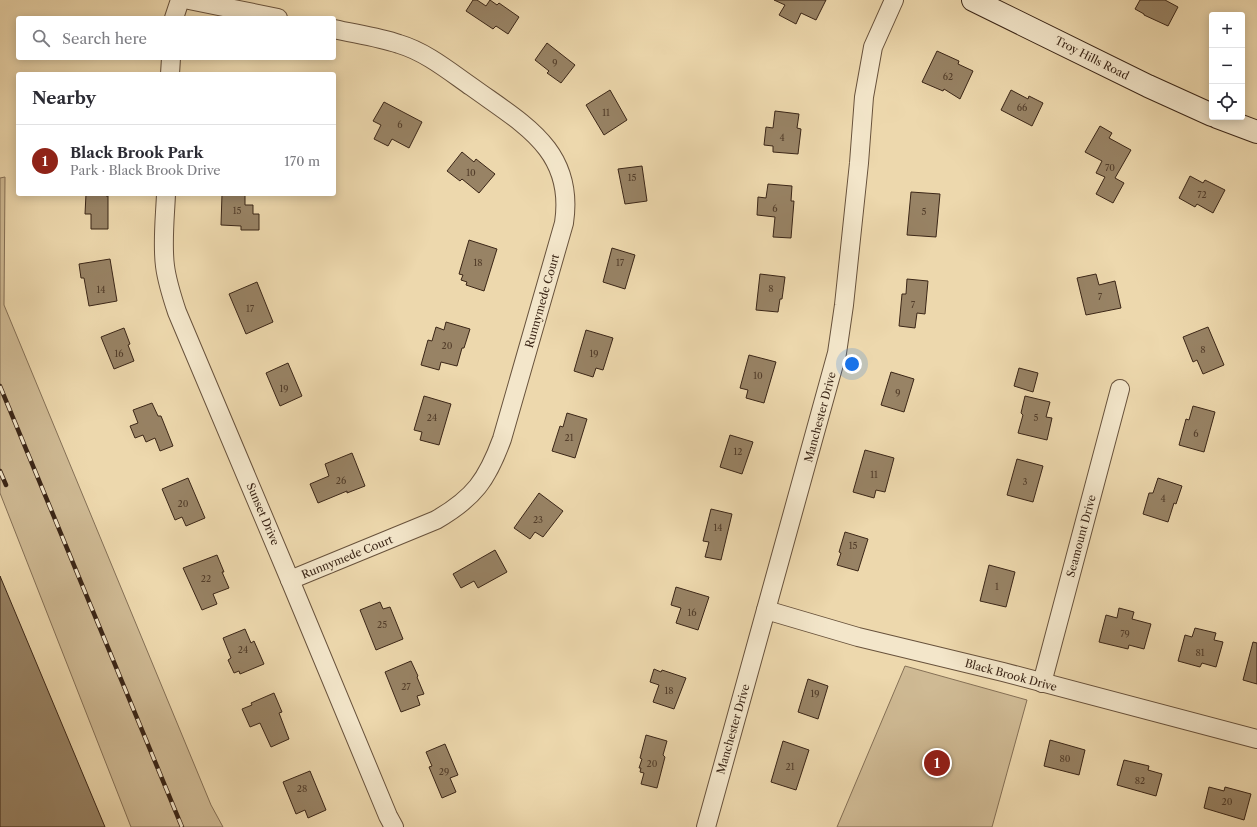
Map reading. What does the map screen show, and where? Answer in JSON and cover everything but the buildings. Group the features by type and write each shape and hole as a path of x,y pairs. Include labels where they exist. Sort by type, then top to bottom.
{"main road":[{"name":"Troy Hills Road","path":"973,0 1148,86 1209,114"},
{"path":"1225,120 1257,132"}],"street":[{"path":"175,16 180,0"},
{"path":"189,0 268,16"},
{"name":"Manchester Drive","path":"706,827 837,353 846,289 864,97 873,47 894,0"},
{"name":"Runnymede Court","path":"290,580 436,520 455,509 471,495 485,478 495,459 502,439 564,223 566,209 565,192 560,171 550,152 528,128 437,62 420,52 400,44 336,29"},
{"path":"170,72 171,60"},
{"name":"Sunset Drive","path":"166,196 164,244 165,266 169,287 177,312 388,816 394,827"},
{"name":"Seamount Drive","path":"1042,683 1120,389"},
{"name":"Black Brook Drive","path":"766,610 858,637 1257,739"}],"shaded area":[{"path":"5,177 4,305 211,805 223,827 131,827 0,493 0,178"},
{"path":"905,666 1027,700 992,827 837,827"}],"railway":[{"path":"0,386 182,827"},
{"path":"0,471 6,485"}],"place":[{"name":"Black Brook Park","path":"937,763"}]}
